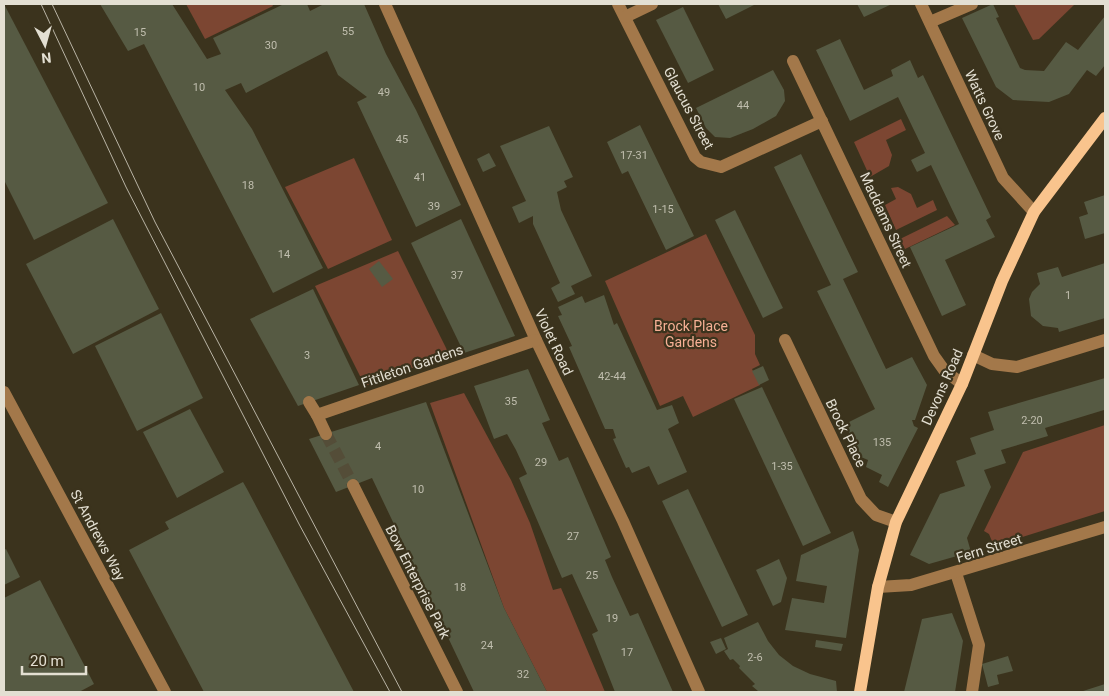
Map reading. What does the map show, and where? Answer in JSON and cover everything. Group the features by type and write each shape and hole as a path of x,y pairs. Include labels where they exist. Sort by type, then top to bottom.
{"main road":[{"name":"Devons Road","path":"860,692 878,587 896,522 962,384 1002,281 1034,212 1105,118"}],"street":[{"name":"Violet Road","path":"385,4 536,340 623,521 699,692"},
{"name":"Glaucus Street","path":"618,4 695,157 701,162 720,167 822,121"},
{"path":"625,17 652,4"},
{"name":"Watts Grove","path":"921,4 1003,178 1034,212"},
{"path":"930,22 972,4"},
{"name":"Maddams Street","path":"793,61 934,356 944,370 962,384"},
{"name":"Fittleton Gardens","path":"317,415 536,340"},
{"name":"Brock Place","path":"785,340 861,499 876,515 896,522"},
{"path":"973,356 992,364 1017,367 1105,340"},
{"name":"St Andrews Way","path":"4,392 165,692"},
{"path":"309,402 326,434"},
{"name":"Bow Enterprise Park","path":"353,486 457,692"},
{"name":"Fern Street","path":"878,587 911,586 1105,527"},
{"path":"956,573 979,645 972,692"}],"green space":[{"path":"186,4 272,4 273,6 205,39"},
{"path":"1014,4 1075,4 1039,39 1033,40"},
{"path":"901,119 906,130 886,140 892,155 889,166 870,177 854,142"},
{"path":"354,158 392,240 328,269 285,187"},
{"path":"898,187 911,194 917,208 933,200 937,210 896,230 885,205 896,199 891,188"},
{"path":"947,216 955,225 905,249 900,239"},
{"name":"Brock Place Gardens","path":"706,234 755,335 755,354 760,365 752,369 760,385 693,417 683,396 660,406 605,281"},
{"path":"398,251 449,354 365,386 315,286"},
{"path":"464,393 511,480 530,523 553,590 561,588 605,692 547,692 504,608 430,403"},
{"path":"1105,425 1105,511 994,546 989,534 984,531 1023,452"}],"building":[{"path":"4,4 108,203 34,240 4,180"},
{"path":"100,4 172,4 207,59 221,54 213,38 284,4 307,4 310,11 324,4 364,4 386,54 416,110 461,205 416,227 357,102 367,97 338,75 327,51 246,93 241,83 225,90 252,129 323,268 273,293 144,44 128,51"},
{"path":"718,4 756,4 726,19"},
{"path":"857,4 892,4 864,17"},
{"path":"993,4 999,17 996,18 1020,68 1044,71 1066,42 1078,50 1105,16 1105,65 1096,76 1087,70 1069,94 1049,102 1013,100 996,87 962,18"},
{"path":"683,7 714,70 688,83 656,20"},
{"path":"840,39 864,90 893,76 891,70 910,60 918,78 923,75 991,217 986,220 995,237 945,260 966,305 942,316 910,247 959,224 931,165 917,172 911,160 925,153 898,97 850,121 816,50"},
{"path":"773,70 784,90 785,101 776,116 753,129 730,138 715,137 706,128 696,108"},
{"path":"640,125 694,236 666,250 628,171 622,174 607,142"},
{"path":"549,126 573,177 564,181 567,187 557,192 561,210 592,276 571,286 575,294 558,302 551,288 560,283 533,224 533,216 519,223 512,207 526,201 500,146"},
{"path":"489,153 496,166 483,172 477,159"},
{"path":"801,154 858,272 843,279 886,369 912,357 927,385 915,420 912,420 914,426 918,428 888,487 879,482 882,475 866,467 868,460 861,457 845,424 875,409 817,291 831,285 774,167"},
{"path":"1105,195 1105,233 1085,239 1079,217 1088,214 1084,202"},
{"path":"735,210 783,308 763,318 715,220"},
{"path":"113,219 159,309 73,354 26,264"},
{"path":"461,219 515,336 464,353 411,243"},
{"path":"379,261 393,279 382,287 369,269"},
{"path":"1105,263 1105,318 1059,332 1058,328 1043,326 1031,316 1029,299 1032,292 1040,284 1037,273 1058,267 1062,277"},
{"path":"313,289 359,385 298,406 250,319"},
{"path":"604,295 614,325 617,323 657,410 672,405 679,423 668,429 687,472 658,485 649,466 632,473 629,467 626,468 613,439 616,438 613,429 605,429 569,347 572,346 558,316 562,315 558,307 582,296 585,303"},
{"path":"161,313 203,398 137,431 95,346"},
{"path":"763,366 769,380 759,385 752,371"},
{"path":"528,369 550,420 542,423 559,461 568,457 611,557 605,560 612,577 630,616 638,613 673,692 615,692 592,634 598,631 572,574 562,578 519,478 527,474 516,450 507,434 494,439 474,386"},
{"path":"1105,378 1104,410 1045,428 1048,436 1001,450 1006,463 984,470 991,487 967,538 971,552 929,564 910,555 940,494 965,486 956,461 976,454 970,438 994,430 988,412"},
{"path":"762,387 831,533 803,546 734,399"},
{"path":"426,402 504,608 547,692 474,692 372,478 336,492 309,439"},
{"path":"190,409 224,472 177,498 143,432"},
{"path":"243,482 354,692 204,692 129,550 169,529 165,522"},
{"path":"688,489 748,615 722,627 662,501"},
{"path":"853,531 859,550 846,638 785,630 792,598 824,603 827,586 796,581 801,555"},
{"path":"6,549 20,577 4,585 4,550"},
{"path":"779,559 787,578 781,602 773,606 756,570"},
{"path":"40,580 94,684 79,692 4,692 4,598"},
{"path":"952,613 963,641 955,692 904,692 922,619"},
{"path":"758,622 768,641 779,655 793,666 810,674 836,681 837,692 758,691 752,686 755,684 733,659 730,660 724,651 728,649 724,638"},
{"path":"721,638 726,649 716,654 710,642"},
{"path":"816,640 843,644 841,651 815,647"},
{"path":"1008,656 1013,671 997,675 999,684 988,687 982,664"},
{"path":"1105,684 1105,692 1080,692"}],"tunnel":[{"path":"326,434 353,485"}],"tram line":[{"path":"41,4 126,187 299,524 390,692"},
{"path":"52,4 155,222 402,692"}]}
